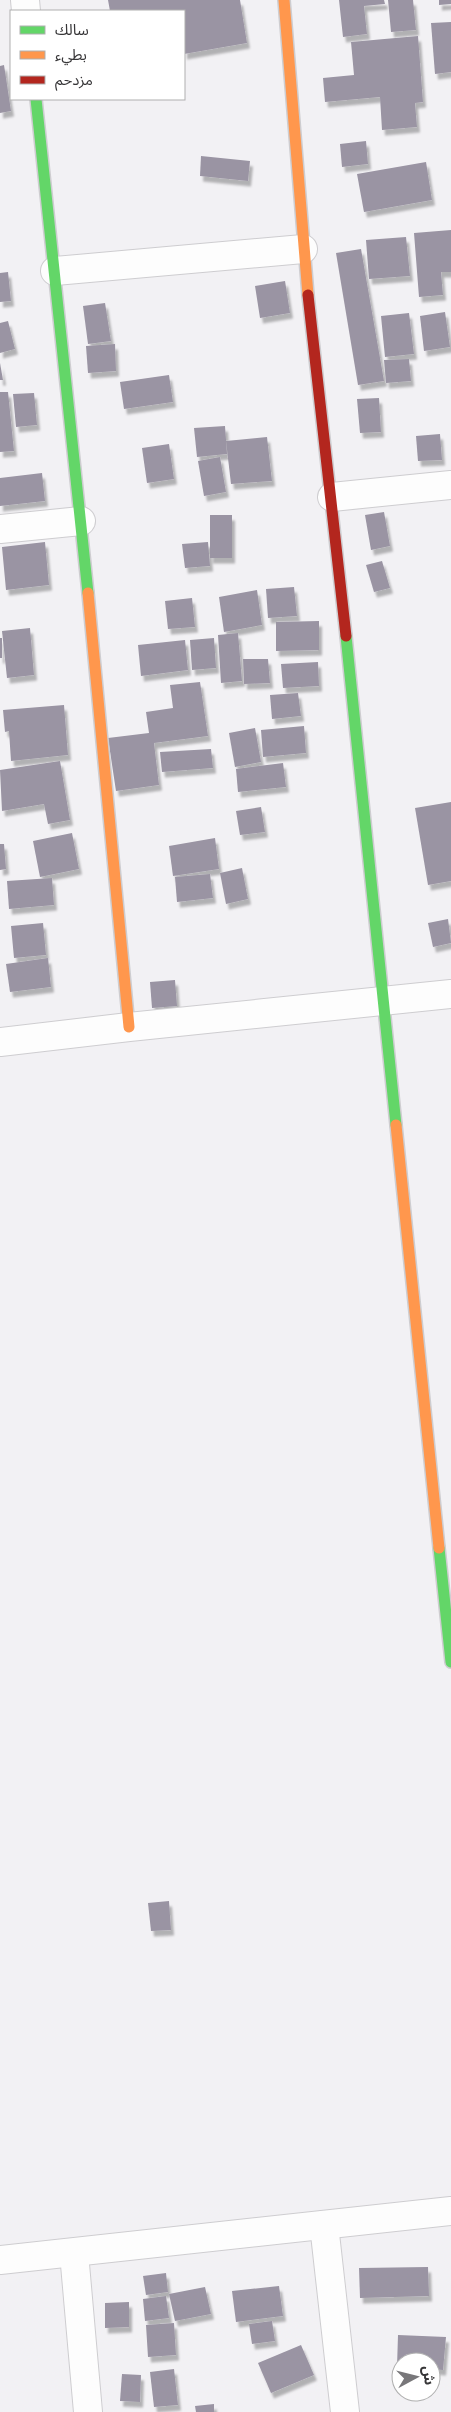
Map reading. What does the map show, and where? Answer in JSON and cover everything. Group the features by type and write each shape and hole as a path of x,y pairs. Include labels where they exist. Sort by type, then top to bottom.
{"street":[{"path":"284,0 303,249 442,1500 451,1662"},
{"path":"36,100 81,521 129,1027"},
{"path":"55,271 303,249"},
{"path":"332,497 451,485"},
{"path":"0,529 81,521"},
{"path":"0,1042 451,994"},
{"path":"0,2260 451,2211"},
{"path":"324,2225 345,2412"},
{"path":"74,2253 88,2412"}],"building":[{"path":"108,0 240,0 247,43 185,54 185,10 110,10"},
{"path":"339,0 384,0 385,4 364,6 367,34 343,37"},
{"path":"388,0 413,0 416,30 391,32"},
{"path":"439,0 451,0 451,4 439,5"},
{"path":"451,22 451,72 435,74 431,23"},
{"path":"418,36 423,102 415,103 417,127 382,130 380,97 325,102 323,78 354,75 351,42"},
{"path":"4,65 11,111 0,113 0,66"},
{"path":"366,141 368,164 342,167 340,144"},
{"path":"201,156 250,161 248,181 200,176"},
{"path":"426,162 432,200 364,212 357,174"},
{"path":"451,230 451,272 441,272 443,295 419,297 414,233"},
{"path":"406,237 410,276 369,279 366,240"},
{"path":"361,249 384,381 358,385 336,253"},
{"path":"8,272 11,301 0,302 0,273"},
{"path":"285,281 290,313 260,318 255,286"},
{"path":"105,303 111,341 88,344 83,306"},
{"path":"445,312 450,347 424,351 420,316"},
{"path":"409,313 414,354 385,357 381,316"},
{"path":"8,321 15,349 0,353 0,323"},
{"path":"115,344 116,371 88,373 86,346"},
{"path":"409,359 411,381 386,383 384,360"},
{"path":"0,363 3,380 0,380"},
{"path":"169,375 173,402 124,409 120,382"},
{"path":"0,392 8,392 14,451 0,452"},
{"path":"34,393 37,425 16,427 13,394"},
{"path":"379,398 381,432 360,433 357,399"},
{"path":"225,426 227,454 197,457 194,428"},
{"path":"440,434 442,460 418,461 416,436"},
{"path":"267,437 272,481 231,484 226,441"},
{"path":"169,444 174,479 147,483 142,448"},
{"path":"220,457 226,492 204,496 198,461"},
{"path":"42,473 45,501 0,506 0,478"},
{"path":"384,512 390,546 371,550 365,515"},
{"path":"210,515 232,515 232,558 210,558"},
{"path":"45,542 49,585 6,590 2,547"},
{"path":"208,542 210,566 185,568 182,544"},
{"path":"382,561 390,588 374,592 366,565"},
{"path":"294,587 297,616 268,618 266,589"},
{"path":"257,590 262,625 224,632 219,597"},
{"path":"192,598 195,627 168,629 165,601"},
{"path":"319,621 319,650 276,651 276,622"},
{"path":"30,628 34,675 7,678 2,631"},
{"path":"238,633 242,681 221,683 218,635"},
{"path":"0,638 2,638 2,658 0,658"},
{"path":"214,638 216,668 192,670 190,640"},
{"path":"185,640 188,670 141,676 138,645"},
{"path":"243,659 268,659 270,683 244,684"},
{"path":"318,662 319,686 283,688 281,664"},
{"path":"200,682 208,736 154,743 159,785 116,791 108,738 149,733 146,712 173,708 170,685"},
{"path":"298,693 301,716 272,719 270,695"},
{"path":"64,705 68,755 11,761 9,731 5,732 3,710"},
{"path":"304,726 306,753 263,757 261,730"},
{"path":"255,728 261,762 235,767 229,733"},
{"path":"211,749 213,768 162,772 160,752"},
{"path":"60,761 70,820 48,824 44,804 2,811 0,770"},
{"path":"283,763 286,787 238,792 236,769"},
{"path":"451,802 451,881 428,885 415,808"},
{"path":"261,807 265,832 240,835 236,811"},
{"path":"72,833 79,869 40,877 33,841"},
{"path":"215,838 219,869 173,876 169,846"},
{"path":"0,844 4,844 6,869 0,870"},
{"path":"242,868 248,899 226,904 220,873"},
{"path":"210,874 213,898 177,902 175,877"},
{"path":"52,878 54,905 9,909 7,881"},
{"path":"448,919 451,943 433,947 428,923"},
{"path":"43,923 46,955 14,958 11,926"},
{"path":"48,958 51,987 10,992 6,964"},
{"path":"175,980 177,1006 152,1008 150,982"},
{"path":"169,1901 171,1930 151,1931 148,1903"},
{"path":"428,2267 429,2296 360,2298 359,2268"},
{"path":"166,2273 168,2292 146,2295 143,2276"},
{"path":"279,2286 283,2316 236,2322 232,2291"},
{"path":"205,2287 211,2314 175,2321 169,2294"},
{"path":"166,2296 169,2318 145,2321 143,2299"},
{"path":"129,2302 129,2327 105,2328 105,2303"},
{"path":"272,2321 275,2341 252,2344 249,2324"},
{"path":"174,2323 176,2355 148,2357 146,2325"},
{"path":"398,2335 446,2337 443,2370 441,2370 441,2352 397,2352"},
{"path":"301,2345 314,2375 271,2393 258,2363"},
{"path":"174,2369 178,2405 154,2407 150,2372"},
{"path":"122,2374 141,2375 140,2402 120,2401"},
{"path":"214,2404 214,2412 196,2412 195,2406"}],"traffic: fast":[{"path":"36,100 88,593"},
{"path":"346,636 396,1125"},
{"path":"439,1548 451,1662"}],"traffic: slow":[{"path":"284,0 308,295"},
{"path":"88,593 129,1027"},
{"path":"396,1125 439,1548"}],"traffic: jam":[{"path":"308,295 346,636"}]}
